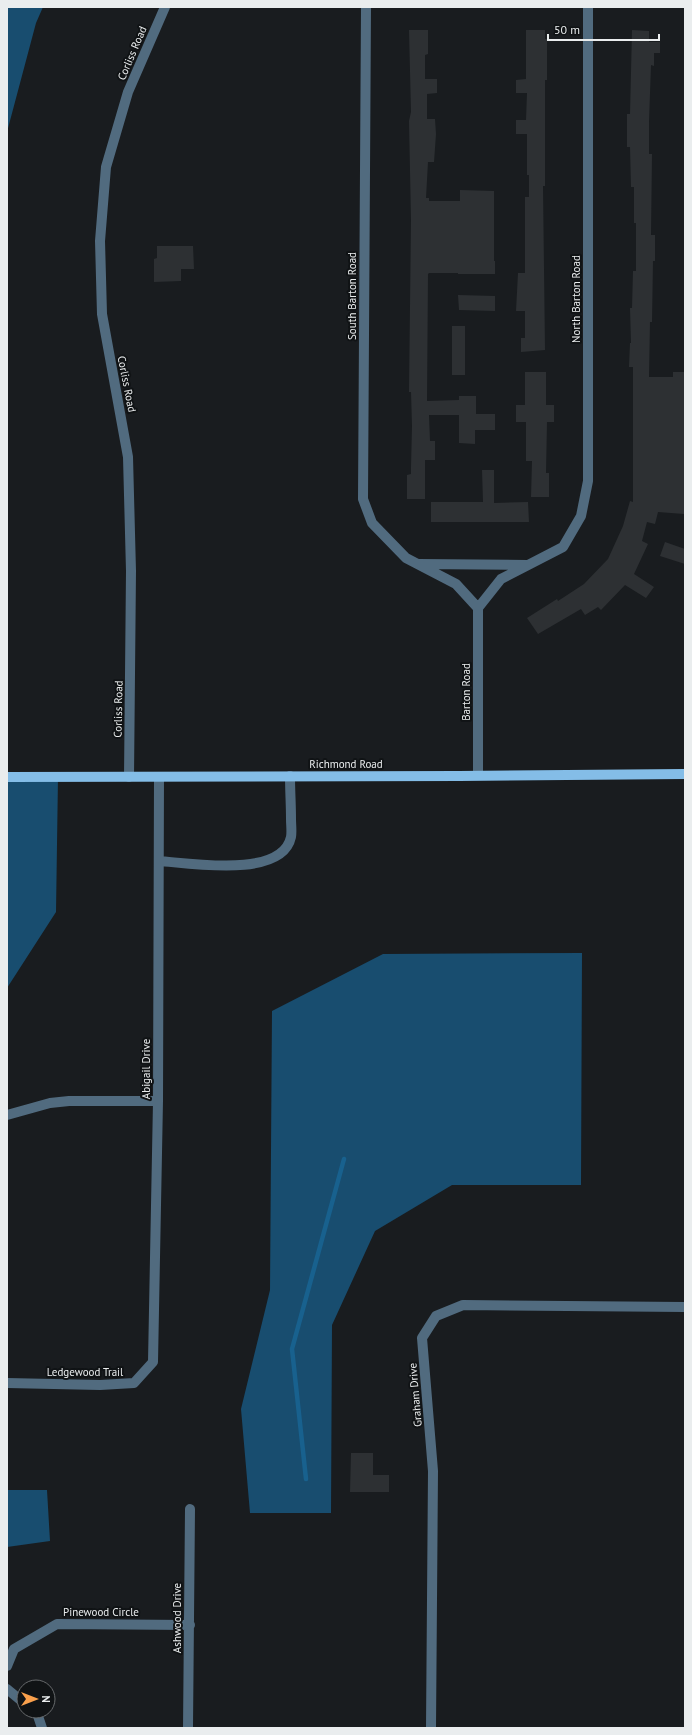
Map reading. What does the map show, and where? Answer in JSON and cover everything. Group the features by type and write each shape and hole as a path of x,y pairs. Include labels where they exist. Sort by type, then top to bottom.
{"main road":[{"name":"Richmond Road","path":"7,777 685,774"}],"street":[{"name":"Corliss Road","path":"129,777 131,571 128,457 102,314 100,241 106,167 128,92 165,7"},
{"name":"South Barton Road","path":"366,7 363,499 372,523 406,558 456,584 478,608"},
{"name":"North Barton Road","path":"478,608 501,579 564,547 581,516 588,481 588,7"},
{"name":"North Barton Road","path":"417,564 529,564"},
{"name":"Barton Road","path":"478,608 478,775"},
{"path":"159,861 214,866 236,866 265,861 284,852 291,837 290,776"},
{"name":"Abigail Drive","path":"154,1362 158,1101 159,777"},
{"path":"7,1115 50,1103 69,1101 158,1101"},
{"name":"Graham Drive","path":"431,1728 433,1471 422,1338 436,1316 463,1305 685,1308"},
{"name":"Ledgewood Trail","path":"7,1383 100,1385 134,1383 154,1362"},
{"name":"Ashwood Drive","path":"188,1728 190,1509"},
{"name":"Pinewood Circle","path":"7,1666 14,1649 57,1624 190,1624"},
{"path":"7,1689 16,1696"}],"shaded area":[{"path":"7,7 43,7 36,23 7,132"},
{"path":"7,777 58,777 56,912 7,988"},
{"path":"582,953 581,1185 452,1185 375,1231 332,1325 331,1513 250,1513 241,1409 270,1290 272,1011 383,954"},
{"path":"7,1490 47,1490 50,1541 7,1547"}],"building":[{"path":"409,30 428,30 428,54 425,55 425,79 437,79 437,93 427,94 427,119 435,119 436,134 434,162 428,162 426,198 429,198 429,201 460,201 460,190 494,191 495,274 428,274 427,401 459,400 459,396 476,396 476,414 495,414 495,430 475,430 475,444 459,443 459,415 429,415 430,441 435,441 435,460 425,460 425,499 407,499 407,475 411,474 412,426 411,392 409,392 411,220 409,121 411,112"},
{"path":"526,30 545,30 545,39 547,39 547,80 545,80 545,186 543,186 545,350 521,352 521,338 525,338 525,311 516,311 518,273 525,273 525,197 529,197 529,175 527,175 527,134 516,134 516,120 526,120 527,93 516,93 516,80 526,79"},
{"path":"632,30 649,31 649,42 660,42 660,53 654,53 654,66 651,65 649,122 649,154 652,154 651,235 655,235 655,261 653,261 649,377 673,377 673,372 685,372 684,514 658,512 655,524 647,522 642,541 648,544 634,574 654,587 646,598 625,585 601,610 598,607 585,615 581,609 538,634 527,618 557,599 558,601 584,584 608,559 623,526 630,501 633,502 633,367 629,367 631,343 630,308 632,308 633,271 636,271 636,223 634,223 634,187 631,187 630,147 627,147 627,114 630,114"},
{"path":"157,246 193,246 194,269 181,269 181,281 154,282 154,259 157,258"},
{"path":"458,295 495,296 495,311 459,310"},
{"path":"452,326 465,326 465,375 452,375"},
{"path":"525,372 546,372 546,405 554,405 554,422 547,422 546,473 549,473 549,497 531,497 532,461 526,461 526,422 516,422 516,405 525,405"},
{"path":"482,470 494,470 494,503 528,502 529,522 431,522 431,502 483,502"},
{"path":"665,542 685,549 685,564 660,556"},
{"path":"351,1453 373,1453 373,1475 389,1475 389,1492 350,1492"}],"waterway":[{"path":"306,1479 292,1349 344,1159"}]}
